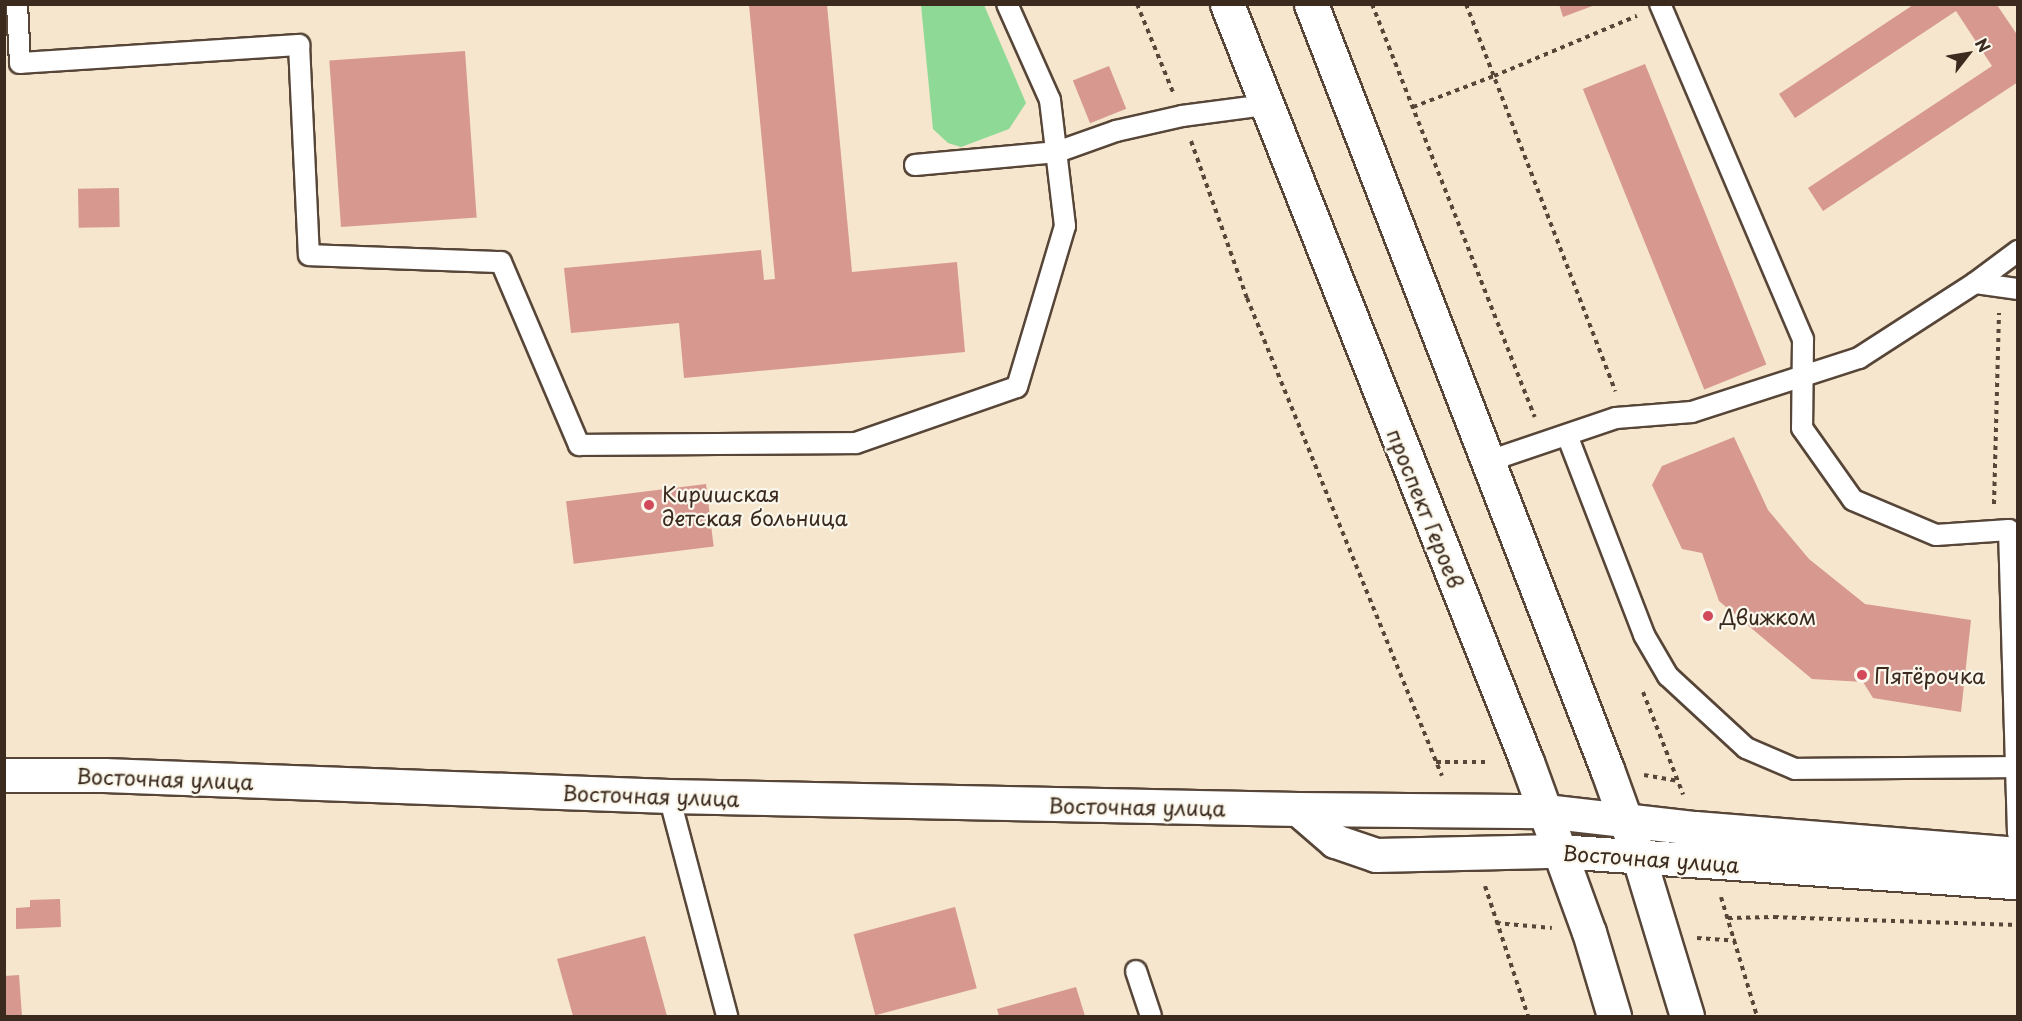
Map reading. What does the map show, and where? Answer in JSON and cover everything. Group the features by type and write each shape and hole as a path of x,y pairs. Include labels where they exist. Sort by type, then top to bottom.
{"street":[{"name":"проспект Героев","path":"1227,4 1545,811 1589,932 1614,1017"},
{"path":"1311,4 1625,819 1687,1017"},
{"name":"Восточная улица","path":"4,775 104,775 669,796 1298,809 1545,811 1695,828 2018,854"},
{"name":"Восточная улица","path":"1298,809 1335,841 1376,855 1558,851 2018,882"}],"lane":[{"path":"17,4 20,63 298,45 309,255 501,262 579,445 856,442 1017,387 1065,226 1050,100 1007,4"},
{"path":"1660,5 1803,339 1802,428 1854,500 1936,536 2007,530 2018,834"},
{"path":"915,165 1057,152 1116,131 1182,116 1266,105"},
{"path":"1486,462 1545,444 1616,418 1692,412 1859,358 1975,283 2018,251"},
{"path":"1975,283 2010,289"},
{"path":"1567,435 1644,635 1668,676 1746,748 1795,769 2015,767"},
{"path":"669,796 727,1017"},
{"path":"1136,971 1151,1017"}],"path":[{"path":"1137,4 1182,116 1247,298 1436,762"},
{"path":"1372,4 1545,444"},
{"path":"1466,4 1616,391 1616,418"},
{"path":"1413,107 1494,76 1660,5"},
{"path":"2007,530 1999,309 2010,289"},
{"path":"1640,683 1679,782"},
{"path":"1484,884 1528,1017"},
{"path":"1756,1017 1728,918 1774,917 2018,926"}],"green space":[{"path":"921,5 984,5 1026,103 1009,129 961,147 948,143 933,129"}],"building":[{"path":"1559,4 1595,4 1595,5 1563,17"},
{"path":"749,5 827,5 852,272 957,262 965,352 684,378 679,323 571,333 564,268 761,250 764,280 775,279"},
{"path":"1913,5 1997,5 2018,36 2018,82 1823,211 1808,188 1992,66 1956,11 1795,118 1779,94"},
{"path":"465,51 477,218 341,227 329,60"},
{"path":"1645,64 1766,364 1704,390 1583,89"},
{"path":"1109,66 1126,109 1090,123 1073,81"},
{"path":"119,188 120,227 79,228 78,189"},
{"path":"1734,437 1768,510 1809,559 1865,604 1971,620 1961,712 1873,698 1863,682 1812,679 1719,601 1702,553 1682,549 1652,485 1662,466"},
{"path":"706,484 714,547 574,564 566,501"},
{"path":"60,899 61,927 16,929 16,908 30,907 30,900"},
{"path":"955,907 977,988 875,1015 854,934"},
{"path":"645,936 667,1016 573,1016 557,959"},
{"path":"19,975 22,1016 4,1016 4,976"},
{"path":"1076,987 1085,1016 999,1016 997,1009"}],"place":[{"name":"Киришская детская больница","path":"649,505"},
{"name":"Движком","path":"1708,616"},
{"name":"Пятёрочка","path":"1862,675"}]}
